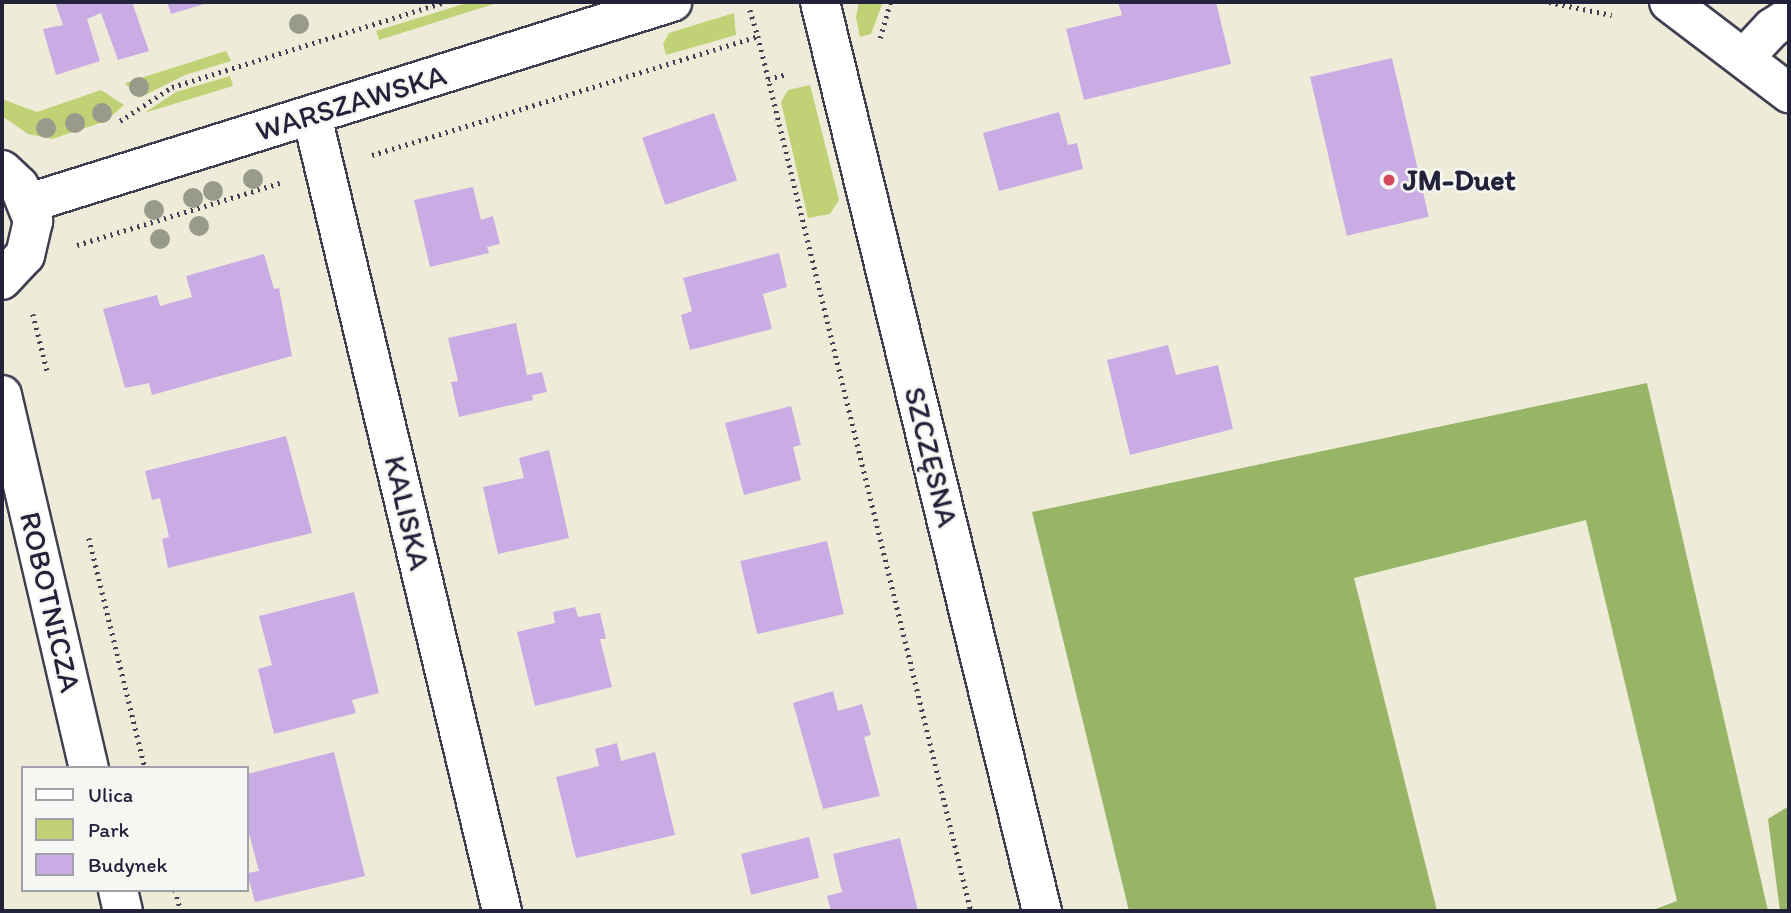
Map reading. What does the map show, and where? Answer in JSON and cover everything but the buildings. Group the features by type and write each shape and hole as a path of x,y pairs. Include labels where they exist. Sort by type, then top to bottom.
{"street":[{"name":"WARSZAWSKA","path":"29,203 672,2"},
{"name":"SZCZĘSNA","path":"820,2 1042,911"},
{"path":"1670,2 1789,93"},
{"path":"1744,58 1772,27 1789,17"},
{"name":"KALISKA","path":"312,116 502,911"},
{"path":"2,170 19,186 29,203 31,239 25,256 2,280"},
{"name":"ROBOTNICZA","path":"2,395 89,766"},
{"path":"118,892 123,911"}],"path":[{"path":"117,123 172,87 445,2"},
{"path":"876,52 890,2"},
{"path":"1549,2 1612,15"},
{"path":"750,10 971,911"},
{"path":"70,247 758,36"},
{"path":"30,304 50,384"},
{"path":"86,529 145,766"},
{"path":"176,892 181,911"}],"green space":[{"path":"470,2 500,2 379,40 376,31"},
{"path":"859,2 883,2 871,34 860,37 856,17"},
{"path":"734,13 736,35 666,55 663,44 669,33"},
{"path":"226,51 231,61 185,75 139,98 125,83"},
{"path":"230,76 233,86 144,113 176,92"},
{"path":"810,85 839,200 830,214 808,218 781,102 788,90"},
{"path":"101,90 124,105 106,121 52,139 28,134 2,116 2,99 37,112"},
{"path":"1647,383 1768,911 1650,911 1677,901 1586,520 1354,578 1437,911 1129,911 1032,512"},
{"path":"1789,806 1789,911 1780,911 1768,819"}],"place":[{"name":"JM-Duet","path":"1389,180"}]}
